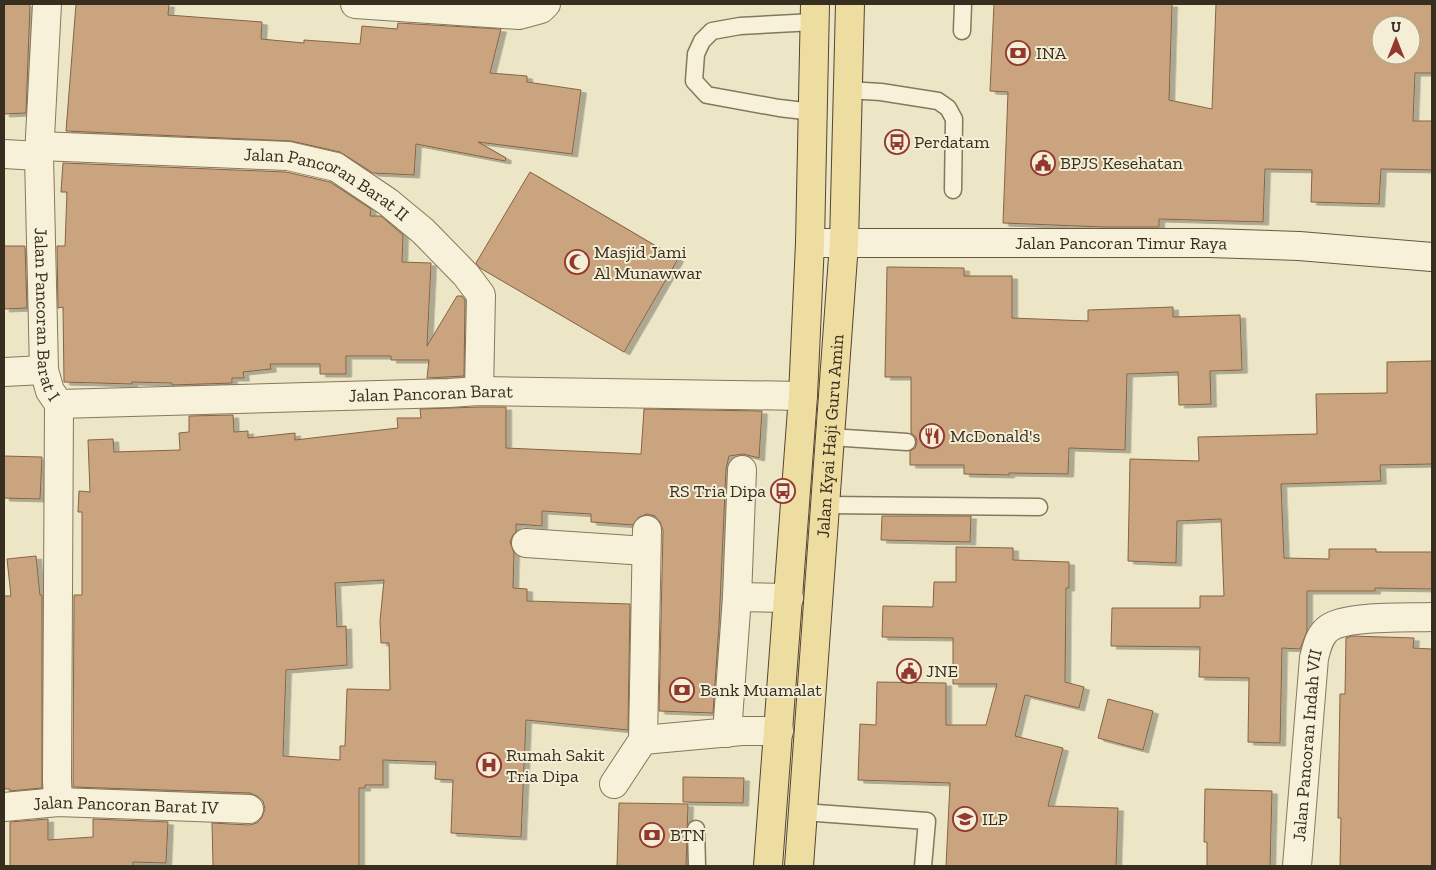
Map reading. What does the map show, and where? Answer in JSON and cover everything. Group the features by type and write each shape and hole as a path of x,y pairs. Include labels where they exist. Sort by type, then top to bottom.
{"main road":[{"name":"Jalan Kyai Haji Guru Amin","path":"800,866 844,243 850,4"},
{"name":"Jalan Kyai Haji Guru Amin","path":"768,866 754,731 762,598 787,395 810,243 807,111 810,16"},
{"path":"754,731 809,730"}],"street":[{"name":"Jalan Pancoran Barat I","path":"47,4 39,151 44,370 50,391 59,404 58,802"},
{"path":"355,4 519,15 541,9 546,4"},
{"name":"Jalan Pancoran Barat II","path":"4,154 39,151 288,156 336,167 388,202 423,231 466,275 481,296 479,391"},
{"name":"Jalan Pancoran Timur Raya","path":"810,243 1209,243 1299,246 1432,257"},
{"path":"4,372 44,370"},
{"name":"Jalan Pancoran Barat","path":"59,404 479,391 787,395"},
{"path":"643,740 754,731 762,598 742,470"},
{"path":"526,543 646,540 643,740 614,784"},
{"name":"Jalan Pancoran Indah VII","path":"1297,866 1314,658 1318,641 1330,628 1349,620 1432,617"},
{"name":"Jalan Pancoran Barat IV","path":"4,807 58,802 249,809"}],"lane":[{"path":"962,31 963,4"},
{"path":"807,111 707,95 694,81 696,54 702,41 712,31 740,26 781,23 810,16"},
{"path":"847,90 881,92 938,101 948,108 954,119 953,190"},
{"path":"830,437 907,442"},
{"path":"824,505 1039,507"},
{"path":"803,812 927,821 923,866"},
{"path":"696,829 697,866"}],"building":[{"path":"4,4 30,4 26,113 4,114"},
{"path":"76,4 169,4 168,15 262,22 261,39 304,43 304,40 360,44 362,26 397,29 398,23 501,29 490,73 527,76 527,82 581,90 572,154 478,142 506,158 505,161 416,144 414,175 373,173 340,152 291,141 66,131"},
{"path":"994,4 1172,4 1169,100 1212,109 1216,4 1432,4 1432,73 1415,73 1413,121 1432,121 1432,170 1381,169 1379,204 1311,202 1312,170 1265,169 1263,222 1159,219 1159,227 1003,223 1008,92 990,91"},
{"path":"63,163 286,172 330,182 371,209 370,216 381,216 403,235 402,262 431,263 427,346 457,296 462,296 465,300 464,376 427,378 429,360 391,360 391,356 346,356 346,374 320,374 320,364 270,364 271,369 243,372 244,378 232,378 232,383 172,385 172,383 64,382 63,307 58,308 57,246 65,246 67,192 61,192"},
{"name":"Masjid Jami Al Munawwar","path":"530,172 678,259 624,352 480,268 476,263"},
{"path":"4,246 25,246 27,308 4,309"},
{"path":"887,267 964,268 964,276 1012,276 1012,318 1088,321 1088,310 1173,307 1173,317 1240,315 1242,370 1210,371 1211,404 1179,405 1178,372 1127,374 1125,450 1069,448 1068,474 964,474 964,465 910,465 910,451 915,448 917,442 916,437 911,433 911,377 885,377"},
{"path":"1432,361 1432,464 1380,465 1381,481 1281,484 1284,558 1329,559 1329,549 1376,549 1376,552 1432,552 1432,589 1375,588 1375,591 1307,591 1307,631 1300,649 1282,648 1280,743 1248,742 1249,678 1199,677 1200,647 1111,646 1112,608 1200,608 1200,596 1224,596 1221,519 1177,521 1176,563 1128,561 1130,459 1199,461 1198,437 1317,434 1316,394 1387,393 1387,362"},
{"path":"506,407 506,448 641,454 644,409 762,411 759,458 743,454 729,456 726,469 713,713 659,711 663,530 655,516 647,514 639,517 633,525 591,522 591,514 542,511 542,526 516,524 516,532 510,542 514,553 513,588 527,589 527,601 630,604 628,730 526,720 521,837 451,833 453,780 435,779 436,762 383,760 383,785 365,785 365,788 359,788 359,866 213,866 212,823 249,825 257,823 262,817 265,809 263,801 250,793 73,787 74,595 82,595 82,512 78,512 79,491 90,492 88,440 113,439 114,452 180,450 179,433 189,432 189,416 233,415 234,432 248,431 248,438 295,433 295,440 398,428 397,418 421,418 420,409","holes":["384,580 380,621 381,643 389,643 390,690 347,689 345,746 340,746 340,760 283,756 286,670 347,665 346,626 337,627 335,583"]},
{"path":"4,456 42,457 40,499 4,498"},
{"path":"882,516 971,516 970,542 881,540"},
{"path":"956,547 1013,548 1013,560 1069,562 1069,588 1066,588 1065,682 1084,687 1079,708 1025,695 1015,736 1063,748 1048,806 1118,808 1116,866 946,866 950,783 858,780 860,724 876,725 877,682 946,683 946,725 986,725 997,684 953,684 953,638 882,637 883,606 933,607 934,582 956,582"},
{"path":"36,556 40,595 42,595 42,788 10,791 10,789 4,789 4,596 11,596 7,559"},
{"path":"1352,636 1414,638 1413,648 1432,649 1432,866 1340,866 1341,818 1338,818 1340,694 1345,694 1346,638"},
{"path":"1108,699 1153,711 1143,750 1098,738"},
{"path":"683,777 744,778 743,803 683,802"},
{"path":"1205,789 1272,791 1270,866 1207,866 1207,842 1204,842"},
{"name":"BTN","path":"619,803 688,804 686,866 617,866"},
{"path":"48,819 48,840 93,837 93,819 168,822 166,863 133,862 133,866 10,866 10,822"}],"place":[{"name":"INA","path":"1018,53"},
{"name":"Perdatam","path":"897,142"},
{"name":"BPJS Kesehatan","path":"1043,163"},
{"name":"Masjid Jami Al Munawwar","path":"577,262"},
{"name":"McDonald's","path":"932,436"},
{"name":"RS Tria Dipa","path":"783,491"},
{"name":"JNE","path":"909,671"},
{"name":"Bank Muamalat","path":"682,690"},
{"name":"Rumah Sakit Tria Dipa","path":"489,765"},
{"name":"ILP","path":"965,819"},
{"name":"BTN","path":"652,835"}]}
